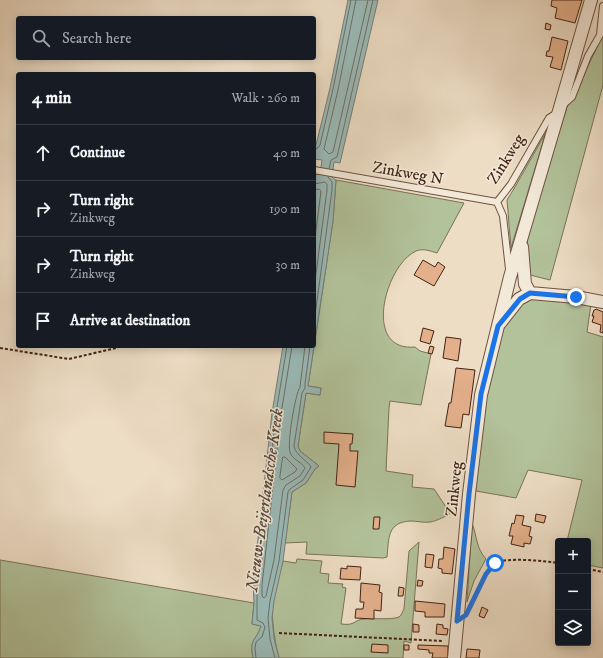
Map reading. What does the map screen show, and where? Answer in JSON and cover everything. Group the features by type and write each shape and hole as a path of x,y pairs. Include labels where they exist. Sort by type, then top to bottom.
{"street":[{"name":"Zinkweg","path":"454,658 468,500 481,394 510,277 591,0"},
{"name":"Zinkweg","path":"498,326 520,299 530,293 525,284 521,240"},
{"path":"530,293 576,297 603,302"}],"lane":[{"path":"560,109 572,97 588,56 601,36 603,6"},
{"name":"Zinkweg","path":"510,277 503,216 497,202 511,184 549,118 560,109"},
{"name":"Zinkweg N","path":"316,170 497,202"}],"path":[{"path":"0,348 69,359 116,348"},
{"path":"457,621 466,615 486,574 495,563 507,560 555,563"},
{"path":"591,570 603,572"},
{"path":"278,633 455,642"}],"green space":[{"path":"603,35 603,85 550,280 530,275 527,236 567,107"},
{"path":"545,134 543,142 511,248 507,200"},
{"path":"336,180 464,203 437,253 419,250 405,259 395,273 388,289 384,306 384,323 388,336 399,345 415,347 420,351 431,354 421,405 390,401 386,471 413,475 412,487 434,489 446,507 453,512 433,521 411,521 397,524 393,528 389,538 387,557 383,558 306,554 307,542 285,543 292,492 306,483 315,469 319,466 300,451 298,446 306,393 320,395 321,388 308,386 314,348 316,348 316,333 333,221"},
{"path":"534,296 591,304 587,332 603,337 603,568 591,566 591,538 568,538 582,480 528,470 516,498 476,491 475,474 484,408 496,346 506,324 521,303"},
{"path":"472,523 478,546 486,559 474,581 467,602"},
{"path":"419,542 411,643 404,641 403,658 279,658 272,616 275,592 283,561 296,563 297,559 322,561 320,573 329,574 328,583 343,584 342,587 346,588 341,624 352,624 358,620 364,619 396,618 400,616 404,609 409,551"},
{"path":"0,560 254,603 252,624 261,626 252,643 253,658 0,658"}],"water":[{"path":"348,0 378,0 340,163 334,162 332,177 336,180 333,221 316,333 316,175 320,174 322,160 316,159 316,145 330,88"},
{"name":"Nieuw-Beijerlandsche Kreek","path":"283,348 314,348 308,386 321,388 320,395 306,393 298,446 300,451 319,466 315,469 306,483 292,492 283,561 274,601 272,618 274,638 279,658 253,658 252,643 261,626 252,624 254,603 253,584 272,413"}],"building":[{"path":"552,0 582,0 575,23 555,18 557,8 551,6"},
{"path":"546,23 551,25 550,30 545,29"},
{"path":"552,37 568,41 561,70 550,67 553,57 546,56 547,51 549,51"},
{"path":"423,260 435,267 438,262 445,267 434,286 414,275"},
{"path":"596,309 603,312 603,333 600,332 601,325 592,322 594,316 592,316 594,310"},
{"path":"423,328 434,331 430,344 420,341"},
{"path":"446,337 461,339 458,361 443,358"},
{"path":"430,346 434,347 432,354 428,353"},
{"path":"456,368 475,370 469,415 463,414 461,428 445,426 449,403 451,403"},
{"path":"324,432 353,434 352,444 350,444 350,451 358,451 355,487 336,485 339,444 324,443"},
{"path":"536,514 546,516 544,523 535,521"},
{"path":"516,515 524,516 522,525 531,527 529,536 532,537 530,544 524,543 524,547 511,544 513,536 509,536 512,523 514,524"},
{"path":"374,517 380,517 379,529 373,529"},
{"path":"444,547 455,549 452,574 442,573 442,569 438,568 439,559 443,559"},
{"path":"426,554 434,555 432,568 425,567"},
{"path":"347,566 361,567 360,580 340,579 341,568 347,569"},
{"path":"418,580 423,581 422,586 417,586"},
{"path":"361,583 380,585 379,592 382,593 381,611 374,610 374,619 355,618 356,609 363,609 364,602 360,602"},
{"path":"399,587 404,588 403,596 398,596"},
{"path":"415,601 445,604 444,617 425,617 425,612 415,611"},
{"path":"482,607 488,610 484,618 479,616"},
{"path":"413,624 419,625 419,632 413,632"},
{"path":"437,624 443,625 443,628 448,629 447,635 436,634"},
{"path":"372,644 388,645 388,653 371,652"},
{"path":"404,645 409,645 409,650 404,650"},
{"path":"418,645 448,646 448,658 432,658 433,653 429,653 429,650 418,649"},
{"path":"467,649 480,650 479,658 466,658"}],"route":[{"path":"495,563 486,574 466,615 457,621 472,462 481,394 498,326 520,299 530,293 576,297"}]}
